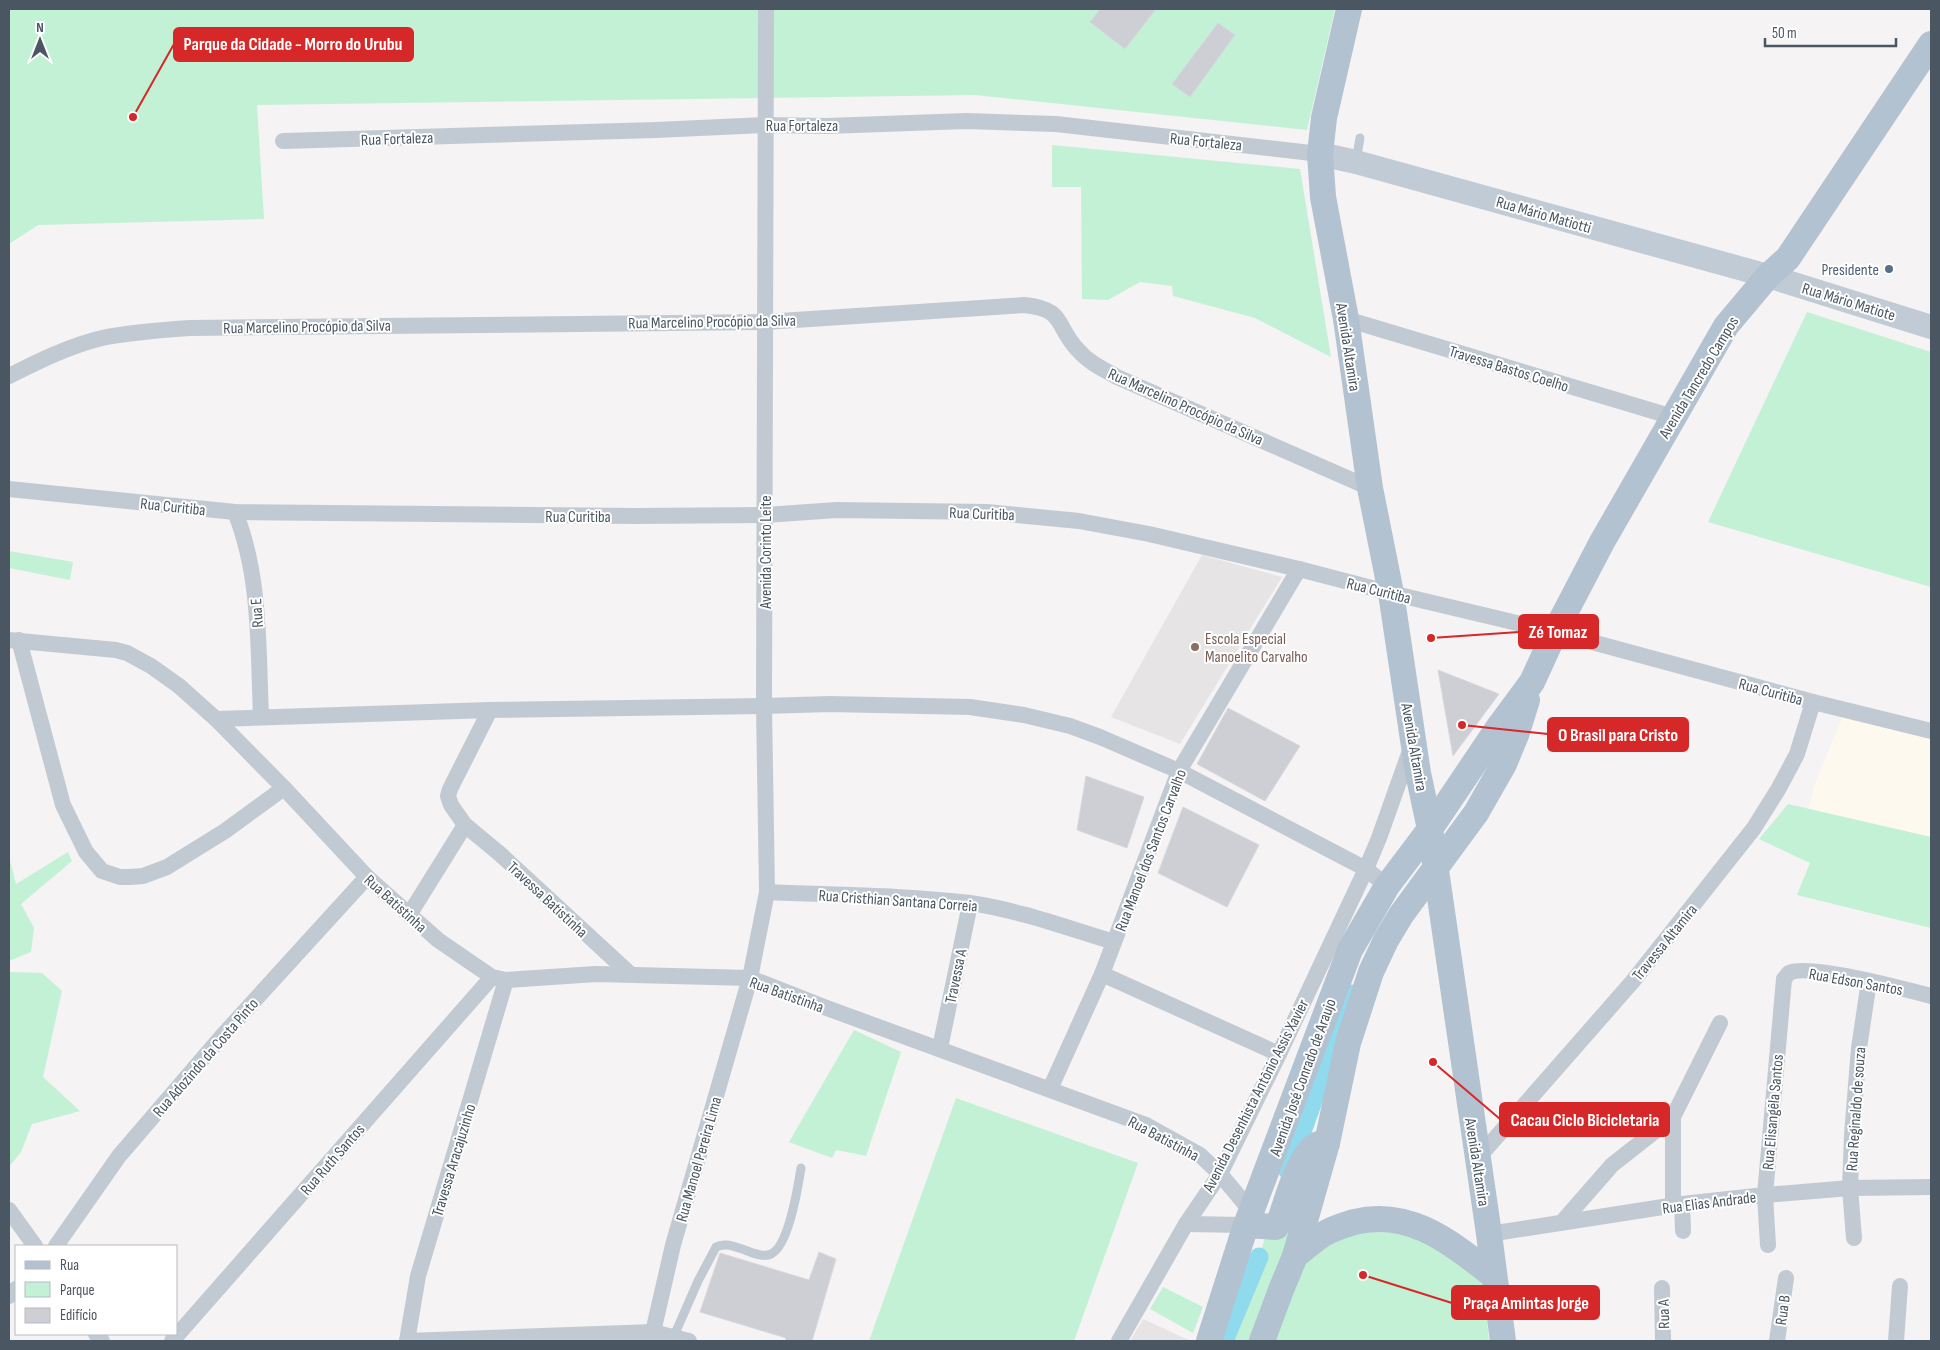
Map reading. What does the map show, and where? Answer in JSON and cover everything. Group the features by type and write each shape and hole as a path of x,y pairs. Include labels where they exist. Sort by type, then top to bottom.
{"main road":[{"name":"Avenida Altamira","path":"1349,9 1324,118 1320,154 1323,197 1346,319 1370,488 1391,594 1418,774 1430,829 1503,1341"},
{"name":"Avenida Tancredo Campos","path":"1435,870 1476,813 1504,764 1516,735 1532,682 1555,632 1602,542 1726,326 1768,276 1788,258 1931,44"},
{"name":"Rua Mário Matiotti","path":"1320,154 1356,162 1768,276"},
{"name":"Rua Mário Matiote","path":"1768,276 1931,326"},
{"name":"Avenida Tancredo Campos","path":"1430,829 1498,728 1532,682"},
{"name":"Avenida José Conrado de Araujo","path":"1209,1341 1249,1218 1350,950 1387,886 1430,829"},
{"name":"Avenida José Conrado de Araujo","path":"1262,1341 1295,1256 1328,1143 1348,1043 1371,972 1386,940 1402,914 1435,870"},
{"path":"1249,1218 1276,1227 1280,1222 1292,1184 1305,1158 1313,1147 1318,1144 1328,1143"},
{"path":"1295,1256 1323,1234 1361,1220 1382,1219 1406,1222 1427,1230 1462,1251 1494,1276"}],"street":[{"name":"Avenida Corinto Leite","path":"750,978 767,892 764,706 766,9"},
{"name":"Rua Fortaleza","path":"283,141 766,125 827,126 966,121 1056,124 1320,154"},
{"name":"Rua Marcelino Procópio da Silva","path":"9,376 51,355 102,338 137,332 191,328 764,322 1024,306 1038,307 1057,316 1076,348 1116,377 1370,488"},
{"name":"Travessa Bastos Coelho","path":"1346,319 1673,417"},
{"name":"Rua Curitiba","path":"9,489 235,512 635,516 765,515 837,510 987,512 1026,515 1149,534 1299,569 1391,594 1555,632 1813,702 1931,731"},
{"name":"Rua E","path":"235,512 246,542 254,589 261,717"},
{"name":"Rua Manoel dos Santos Carvalho","path":"1050,1089 1102,974 1179,771 1299,569"},
{"path":"14,640 98,647 126,653 151,666 179,686 216,719 284,788 225,831 167,867 144,876 130,877 120,877 102,871 86,852 63,805 14,640"},
{"name":"Travessa Altamira","path":"1478,1158 1633,981 1754,828 1779,788 1797,754 1813,702"},
{"path":"216,719 490,710 830,704 903,704 970,707 1024,714 1078,729 1179,771 1366,869 1387,886"},
{"name":"Travessa Batistinha","path":"490,710 448,793 450,805 465,825 500,854 630,974"},
{"name":"Avenida Desenhista Antônio Assis Xavier","path":"1119,1341 1186,1224 1220,1174 1279,1054 1366,869 1414,740"},
{"name":"Rua Batistinha","path":"284,788 367,877 438,940 499,979 596,974 750,978 1154,1129 1200,1155 1220,1174 1249,1218"},
{"path":"410,915 465,825"},
{"name":"Rua Adozindo da Costa Pinto","path":"57,1245 125,1148 223,1035 367,877"},
{"name":"Rua Cristhian Santana Correia","path":"767,892 919,899 970,904 1010,911 1114,942"},
{"name":"Travessa A","path":"940,1048 970,904"},
{"name":"Rua Edson Santos","path":"1784,979 1790,973 1806,971 1836,974 1931,996"},
{"path":"1102,974 1279,1054"},
{"name":"Rua Manoel Pereira Lima","path":"654,1336 674,1245 750,978"},
{"name":"Travessa Aracajuzinho","path":"407,1341 418,1276 499,979"},
{"name":"Rua Ruth Santos","path":"178,1334 499,979"},
{"name":"Rua Elisangêla Santos","path":"1768,1245 1765,1195 1784,979"},
{"name":"Rua Reginaldo de souza","path":"1854,1238 1850,1188 1852,1135 1860,1048 1869,981"},
{"path":"1563,1221 1612,1165 1673,1117 1720,1023"},
{"path":"1673,1117 1677,1205 1683,1231"},
{"name":"Rua Elias Andrade","path":"1489,1234 1563,1221 1765,1195 1850,1188 1931,1187"},
{"path":"9,1210 34,1245"},
{"path":"1186,1224 1249,1218"},
{"name":"Rua B","path":"1777,1341 1786,1278"},
{"path":"1896,1341 1900,1286"},
{"name":"Rua A","path":"1662,1288 1663,1341"},
{"path":"407,1341 654,1336 681,1339"}],"lane":[{"path":"1356,162 1360,138"},
{"path":"681,1339 698,1281 716,1247 725,1244 760,1255 771,1254 776,1251 788,1229 795,1206 801,1168"}],"shaded area":[{"name":"Escola Especial Manoelito Carvalho","path":"1202,555 1282,577 1180,744 1111,717"},
{"path":"1843,716 1931,739 1931,837 1808,809 1816,780"},
{"path":"1143,1319 1191,1341 1130,1341"}],"green space":[{"path":"9,9 1335,9 1307,130 975,95 257,105 264,219 38,225 9,244"},
{"path":"1052,145 1300,169 1331,357 1255,318 1173,296 1172,286 1140,282 1108,300 1082,299 1081,187 1052,187"},
{"path":"1807,312 1931,352 1931,587 1708,522"},
{"path":"9,551 73,562 70,580 9,568"},
{"path":"1788,804 1931,837 1931,928 1797,895 1810,863 1759,839"},
{"path":"68,852 72,861 21,904 34,928 31,952 9,961 9,857 16,884"},
{"path":"9,972 42,973 62,991 43,1077 80,1111 32,1124 21,1152 9,1167"},
{"path":"854,1030 901,1052 866,1156 836,1150 832,1158 789,1142"},
{"path":"956,1098 1138,1163 1074,1341 869,1341"},
{"path":"1273,1212 1335,1241 1358,1230 1418,1233 1483,1281 1489,1341 1224,1341 1259,1257"},
{"path":"1163,1287 1203,1307 1193,1333 1150,1309"}],"building":[{"path":"1100,9 1156,9 1125,49 1090,22"},
{"path":"1218,23 1235,35 1190,97 1172,84"},
{"path":"1438,670 1499,694 1453,756"},
{"path":"1228,708 1300,746 1265,801 1197,764"},
{"path":"1086,776 1144,797 1127,848 1077,830"},
{"path":"1183,807 1259,845 1227,907 1158,873"},
{"path":"819,1252 836,1259 812,1341 785,1341 786,1338 700,1312 720,1253 809,1280"}],"waterway":[{"path":"1288,1171 1351,994"},
{"path":"1224,1341 1259,1257"}],"place":[{"name":"Parque da Cidade - Morro do Urubu","path":"133,117"},
{"name":"Presidente","path":"1889,269"},
{"name":"Zé Tomaz","path":"1431,638"},
{"name":"Escola Especial Manoelito Carvalho","path":"1195,647"},
{"name":"O Brasil para Cristo","path":"1462,725"},
{"name":"Cacau Ciclo Bicicletaria","path":"1433,1062"},
{"name":"Praça Amintas Jorge","path":"1363,1275"}]}
